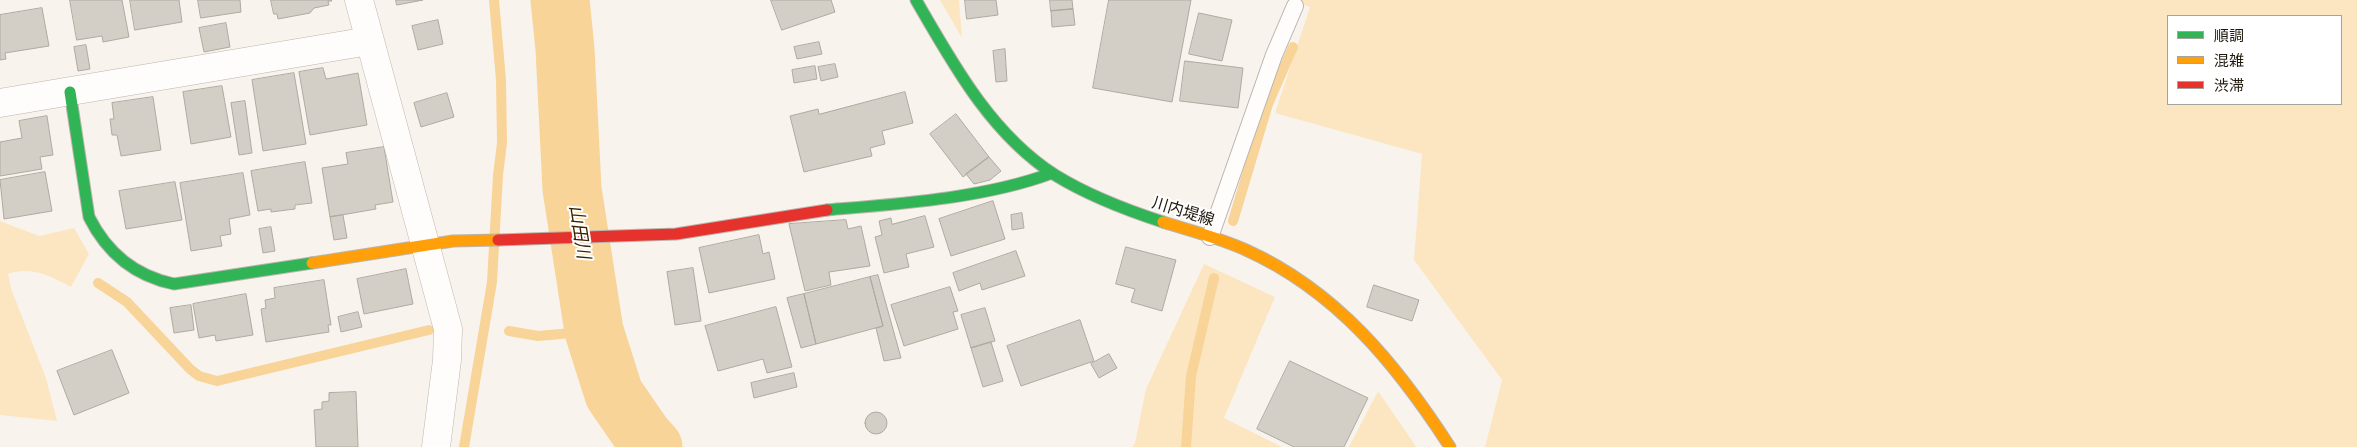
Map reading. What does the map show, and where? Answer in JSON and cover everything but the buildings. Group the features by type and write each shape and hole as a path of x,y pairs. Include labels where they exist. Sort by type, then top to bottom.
{"street":[{"path":"359,0 445,315 448,342 436,447"},
{"name":"川内堤線","path":"916,0 970,90 998,124 1052,173 1084,192 1135,214 1242,248 1282,269 1346,314 1401,374 1450,447"},
{"path":"0,103 369,41"},
{"path":"70,92 89,217 96,234 105,246 143,276 159,282 174,284 426,244 474,240 676,234 805,212 898,204 1022,183 1052,173"}],"lane":[{"path":"1210,237 1274,55 1295,6"}],"shaded area":[{"path":"940,0 959,0 962,38"},
{"path":"1290,0 2357,0 2357,447 1485,447 1502,380 1414,260 1422,154 1275,113 1310,7"},
{"path":"0,221 39,236 74,228 89,254 71,287 40,273 25,271 8,274 12,291 46,378 57,421 0,415"},
{"path":"1204,264 1275,297 1224,418 1282,447 1132,447 1135,443 1146,389"},
{"path":"1378,391 1413,442 1416,447 1349,447"}],"waterway":[{"path":"464,447 492,282 498,175 502,143 501,80 494,0"},
{"name":"山田川","path":"560,0 565,49 572,189 594,331 614,394 643,436 653,447"},
{"path":"1233,221 1268,104 1293,47"},
{"path":"1186,447 1191,376 1214,278"},
{"path":"98,283 127,302 190,369 199,376 217,381 429,330"},
{"path":"509,331 538,336 594,331"}],"traffic: fast":[{"path":"916,0 944,49 975,96 1011,139 1032,158 1055,175 1081,190 1163,222"},
{"path":"70,92 89,217 104,242 135,269 174,284 312,263"},
{"path":"827,210 941,199 1026,182 1052,173"}],"traffic: slow":[{"path":"1163,222 1216,238 1246,250 1279,267 1309,287 1337,309 1386,359 1409,387 1450,447"},
{"path":"312,263 453,241 498,240"}],"traffic: jam":[{"path":"498,240 676,234 827,210"}]}
